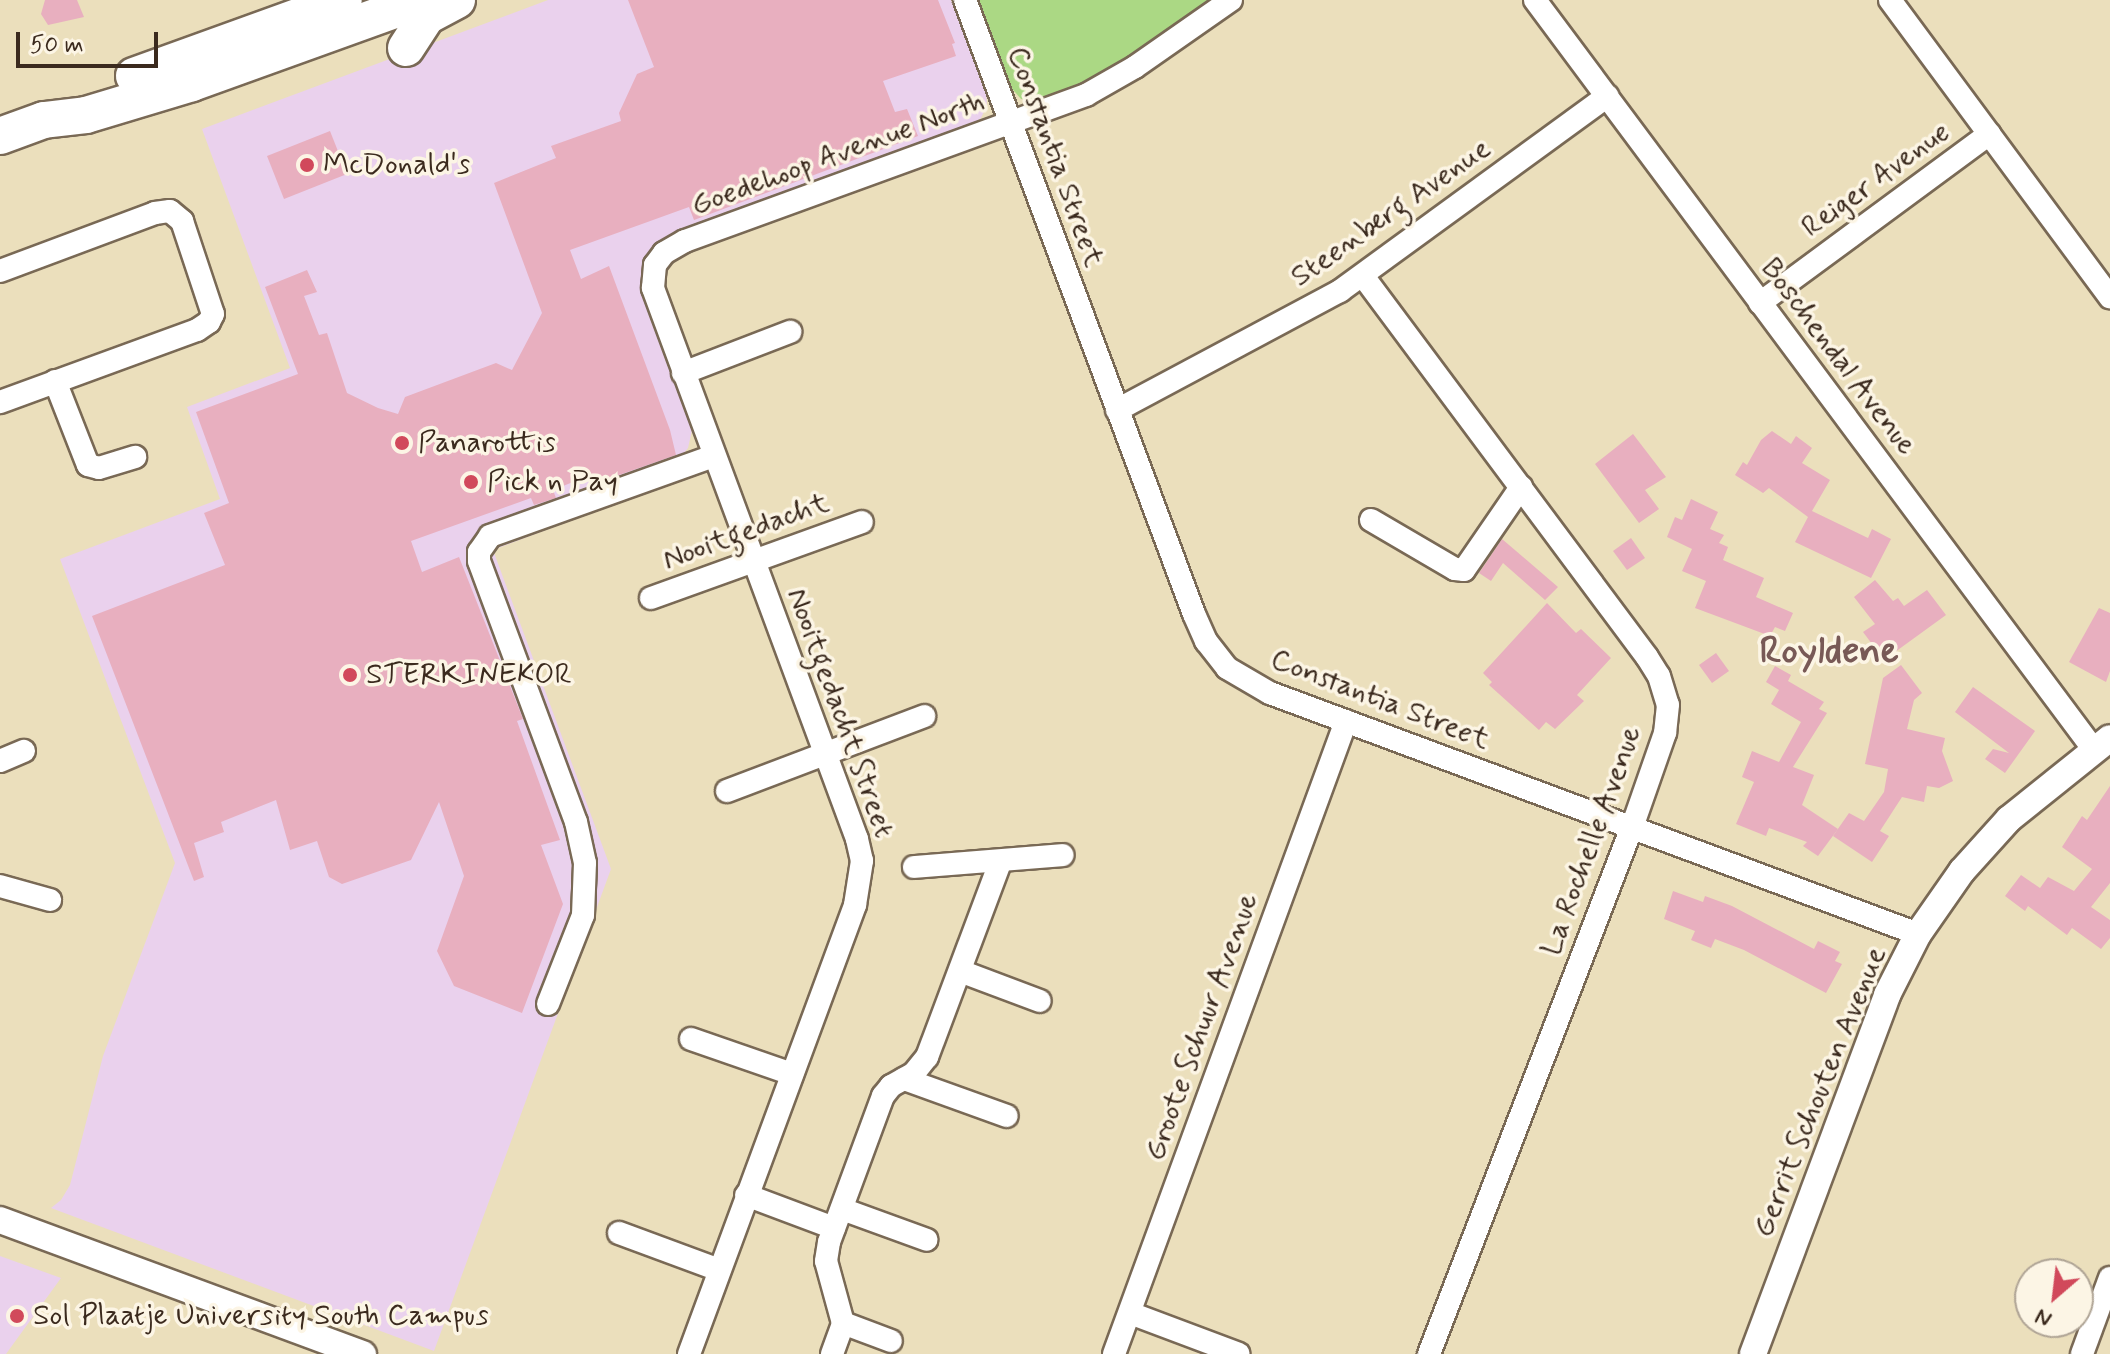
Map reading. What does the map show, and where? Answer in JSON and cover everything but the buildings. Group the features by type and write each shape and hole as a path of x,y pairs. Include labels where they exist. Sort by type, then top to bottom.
{"highway":[{"path":"44,120 65,102 344,0"},
{"path":"0,136 44,120 86,115 192,83 423,0"},
{"path":"406,48 427,16 457,0"}],"street":[{"name":"Constantia Street","path":"965,0 1194,614 1215,655 1253,686 1918,934"},
{"name":"Goedehoop Avenue North","path":"685,241 1061,106 1109,83 1231,0"},
{"name":"Boschendal Avenue","path":"1535,0 1760,303 2102,744"},
{"path":"1890,0 2110,297"},
{"name":"Steenberg Avenue","path":"1117,410 1363,276 1607,96"},
{"name":"Reiger Avenue","path":"1760,303 1989,134"},
{"path":"0,271 164,211 174,212 182,221 213,310 209,322 0,400"},
{"name":"Nooitgedacht Street","path":"685,241 658,259 651,280 861,852 861,883 689,1354"},
{"name":"La Rochelle Avenue","path":"1363,276 1647,657 1664,689 1668,705 1665,733 1632,827 1429,1354"},
{"path":"683,373 790,332"},
{"path":"55,381 88,465 99,468 135,457"},
{"path":"548,1004 583,915 586,880 583,847 479,561 479,552 490,536 714,456"},
{"path":"1371,520 1455,569 1464,570 1521,487"},
{"name":"Nooitgedacht","path":"651,598 862,522"},
{"path":"727,791 924,716"},
{"name":"Groote Schuur Avenue","path":"1114,1354 1346,721"},
{"name":"Gerrit Schouten Avenue","path":"1753,1354 1878,1017 1918,934 1962,871 2009,819 2102,744"},
{"path":"0,761 24,751"},
{"path":"914,867 1000,863 1063,855"},
{"path":"832,1354 843,1323 826,1261 838,1219 883,1096 891,1086 924,1062 1000,863"},
{"path":"0,886 50,900"},
{"path":"960,971 1040,1001"},
{"path":"691,1039 792,1074"},
{"path":"904,1079 1007,1116"},
{"path":"746,1195 927,1240"},
{"path":"0,1220 363,1354"},
{"path":"619,1233 719,1270"},
{"path":"2082,1354 2110,1278"},
{"path":"1130,1313 1239,1354"},
{"path":"843,1323 891,1341"}],"shaded area":[{"path":"548,0 951,0 986,92 987,105 981,118 971,125 772,199 663,242 652,250 646,259 642,288 693,426 688,448 680,458 686,477 493,550 611,869 434,1351 51,1208 61,1200 70,1185 103,1056 175,863 60,559 220,499 187,407 290,368 202,129"},
{"name":"Sol Plaatje University South Campus","path":"0,1256 61,1278 6,1354 0,1354"}],"green space":[{"path":"979,0 1211,0 1119,66 1039,104 1021,99 1008,84"}],"place":[{"name":"McDonald's","path":"307,165"},
{"name":"Panarottis","path":"402,443"},
{"name":"Pick n Pay","path":"471,482"},
{"name":"STERKINEKOR","path":"350,675"},
{"name":"Sol Plaatje University South Campus","path":"17,1316"}],"district":[{"name":"Royldene","path":"1829,652"}]}
